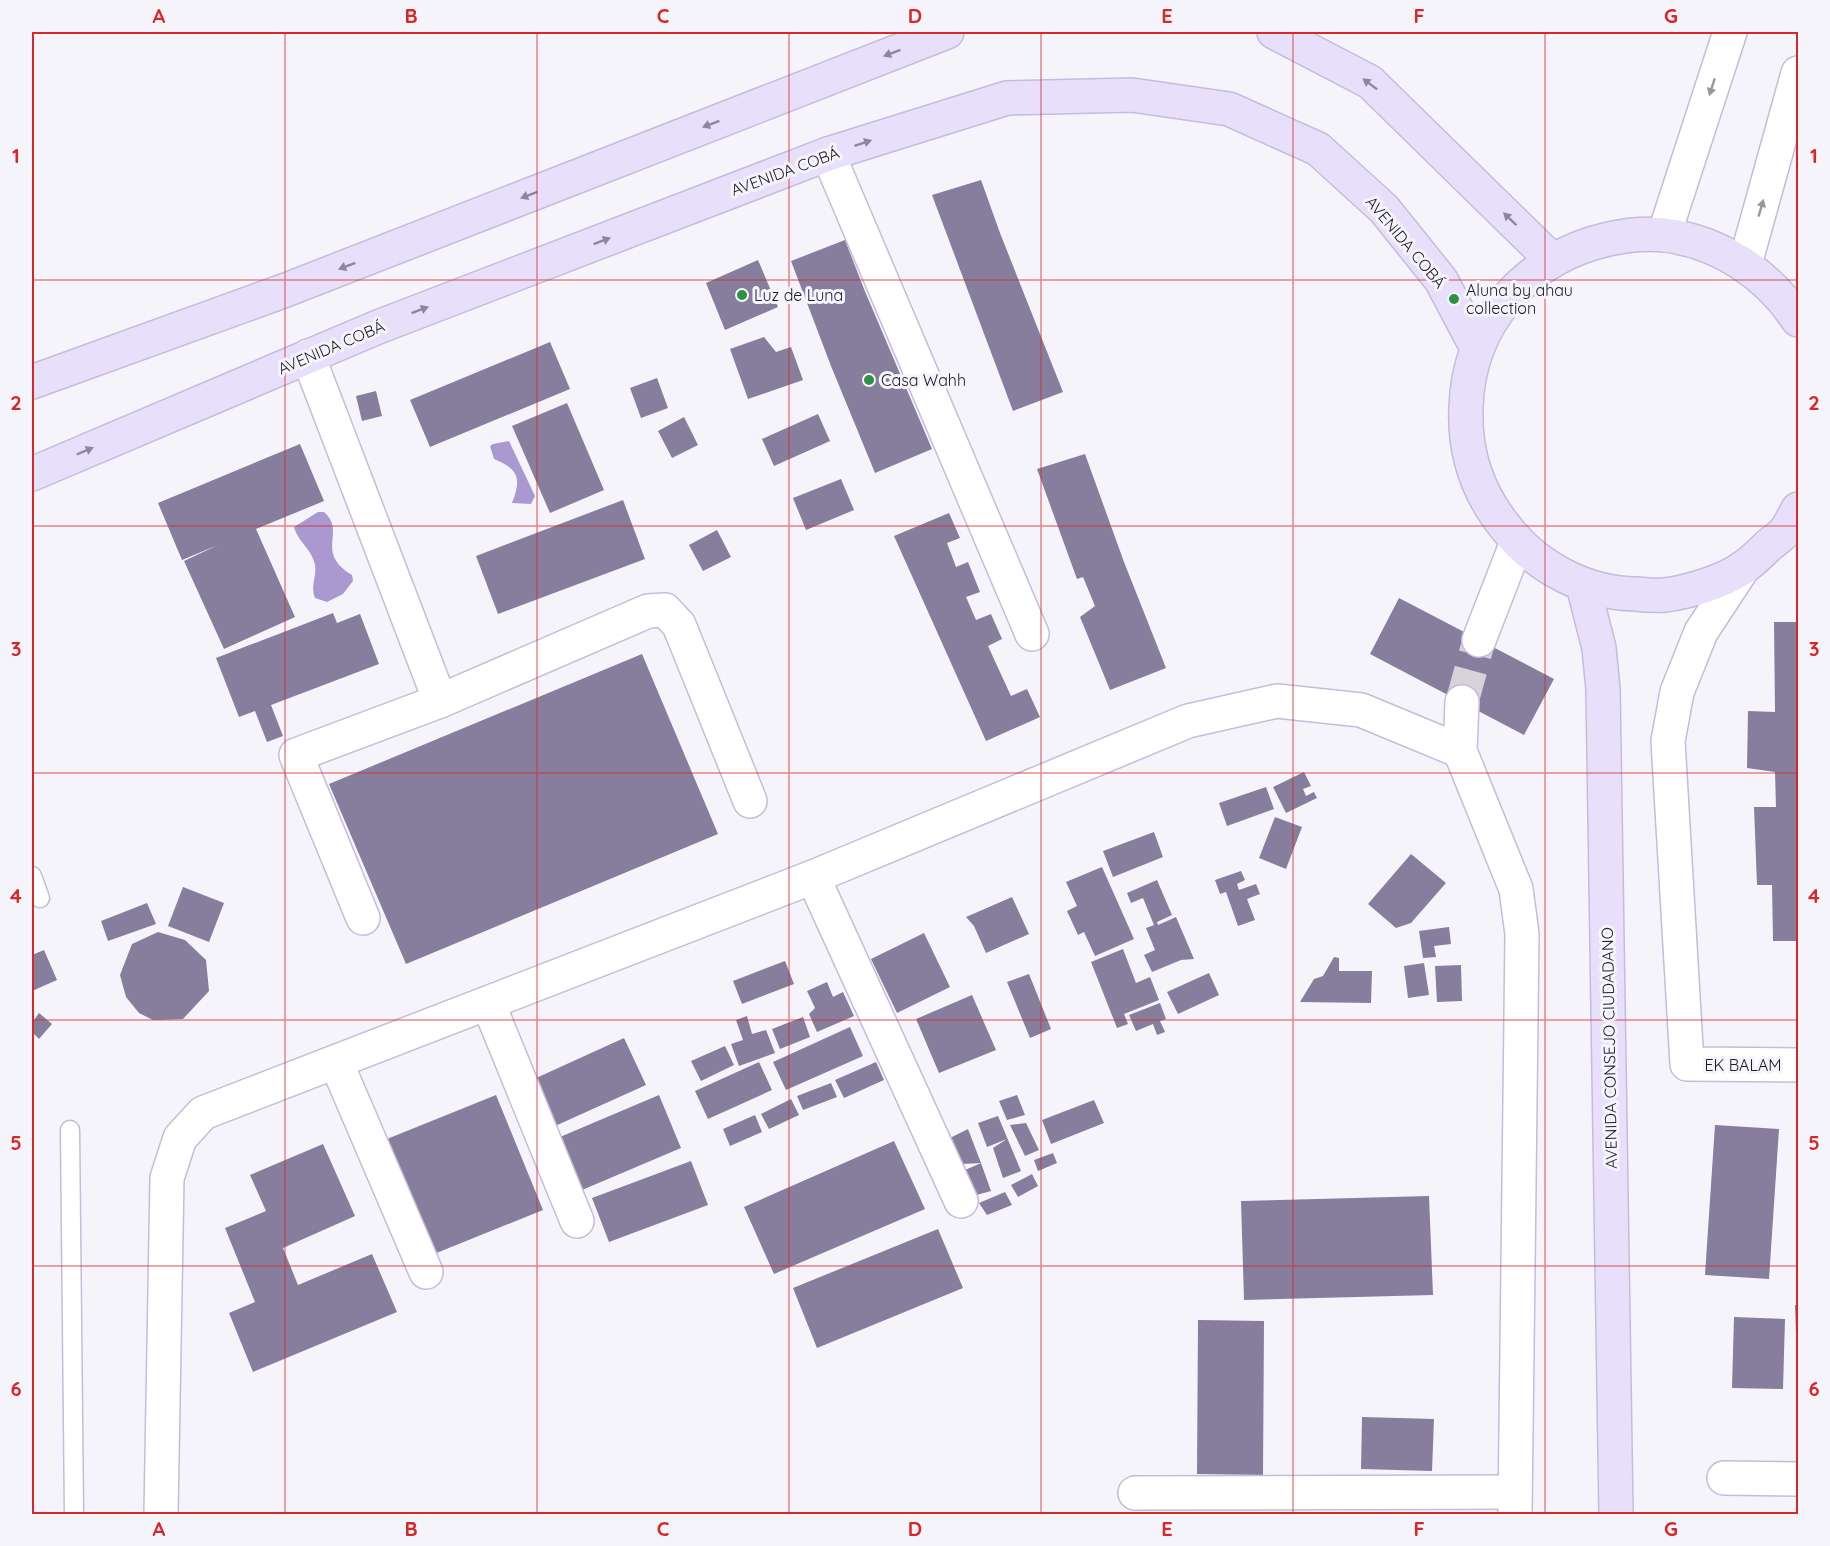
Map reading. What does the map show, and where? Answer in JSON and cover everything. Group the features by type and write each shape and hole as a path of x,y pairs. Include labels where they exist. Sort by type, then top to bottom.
{"street":[{"path":"32,382 286,290 947,32"},
{"path":"1274,32 1370,82 1552,260"},
{"path":"1664,235 1730,32"},
{"path":"1745,264 1798,73"},
{"name":"AVENIDA COBÁ","path":"32,474 378,327 828,154 1007,98 1132,95 1229,109 1318,149 1384,209 1442,280 1477,348"},
{"path":"828,154 1032,634"},
{"path":"1794,308 1745,264 1706,245 1664,235 1625,235 1587,244 1552,260 1520,284 1495,313 1477,348 1466,388 1465,430 1473,471 1491,509 1517,542 1548,567 1583,585 1623,594 1665,595 1706,586 1743,568 1785,532 1798,509"},
{"path":"308,356 440,701"},
{"path":"1479,640 1517,542"},
{"name":"EK BALAM","path":"1743,568 1701,632 1677,692 1668,741 1688,1064 1798,1065"},
{"name":"AVENIDA CONSEJO CIUDADANO","path":"1583,585 1599,648 1603,689 1616,1515"},
{"path":"363,918 296,755 440,701 648,611 665,610 679,625 750,801"},
{"path":"160,1515 167,1178 180,1138 203,1113 813,877 1188,722 1277,701 1361,710 1460,752"},
{"path":"1135,1493 1515,1503 1522,934 1516,889 1460,752 1462,702"},
{"path":"813,877 961,1201"},
{"path":"488,1003 578,1221"},
{"path":"336,1062 426,1272"},
{"path":"1724,1478 1798,1479"}],"lane":[{"path":"32,876 40,898"},
{"path":"70,1130 74,1515"}],"shaded area":[{"path":"509,441 535,496 531,504 512,503 517,487 516,475 494,459 490,446"},
{"path":"318,512 324,512 330,520 333,527 335,558 341,567 352,575 353,581 343,594 327,602 315,598 313,589 315,565 294,527"}],"building":[{"path":"981,180 1063,392 1013,411 932,195"},
{"path":"845,240 932,449 875,473 791,261"},
{"name":"Luz de Luna","path":"758,260 778,307 725,330 706,283"},
{"path":"764,337 776,352 791,347 803,380 748,399 730,349"},
{"path":"550,342 570,389 430,447 410,400"},
{"path":"657,378 668,408 641,418 630,388"},
{"path":"376,391 382,416 362,421 356,396"},
{"path":"567,403 604,490 550,513 512,426"},
{"path":"818,414 830,441 774,466 762,439"},
{"path":"684,417 698,445 672,458 658,431"},
{"path":"300,444 324,501 256,529 295,617 224,649 184,561 218,545 182,560 158,503"},
{"path":"1085,454 1166,668 1110,690 1080,617 1095,606 1083,577 1077,579 1037,469"},
{"path":"841,479 854,510 806,530 793,498"},
{"path":"623,500 645,559 498,614 476,556"},
{"path":"949,513 960,538 947,543 956,567 968,562 980,592 966,597 976,620 991,614 1002,639 988,646 1011,696 1027,689 1040,717 986,741 894,536"},
{"path":"717,530 731,557 703,571 689,545"},
{"path":"1399,598 1554,679 1524,735 1370,654"},
{"path":"333,613 337,623 360,614 379,664 271,705 283,736 267,742 255,711 239,717 216,658"},
{"path":"1774,622 1798,622 1798,941 1773,941 1772,885 1757,885 1754,807 1776,807 1775,772 1747,768 1748,711 1775,712"},
{"path":"642,654 718,834 406,964 329,784"},
{"path":"1304,772 1311,786 1303,789 1306,796 1314,792 1317,798 1286,813 1273,787"},
{"path":"1266,787 1274,809 1227,826 1219,803"},
{"path":"1275,817 1302,827 1286,869 1259,858"},
{"path":"1154,832 1163,857 1113,877 1103,851"},
{"path":"1411,854 1446,883 1411,923 1396,928 1368,904"},
{"path":"1102,867 1134,939 1095,956 1084,932 1078,935 1067,911 1077,906 1066,882"},
{"path":"1241,871 1245,880 1237,884 1239,890 1256,884 1260,894 1247,899 1255,920 1238,926 1226,892 1220,894 1215,880"},
{"path":"1157,880 1172,915 1157,922 1158,925 1176,917 1194,959 1181,960 1152,972 1144,955 1155,950 1146,928 1154,925 1143,898 1131,903 1127,893"},
{"path":"183,887 224,903 209,942 168,926"},
{"path":"1012,897 1029,934 986,953 974,926 966,917"},
{"path":"147,903 156,924 108,941 101,921"},
{"path":"1449,927 1451,944 1434,946 1436,957 1423,958 1419,931"},
{"path":"158,932 185,940 206,960 209,991 183,1019 153,1020 139,1013 126,997 120,975 132,944"},
{"path":"924,933 950,987 897,1013 871,959"},
{"path":"1123,949 1136,983 1150,977 1159,1000 1124,1014 1128,1024 1117,1028 1091,962"},
{"path":"44,950 57,980 32,991 32,955"},
{"path":"1334,957 1339,958 1339,971 1372,971 1371,1003 1300,1002 1314,979 1323,976"},
{"path":"785,961 794,984 742,1004 733,981"},
{"path":"1424,963 1429,995 1408,998 1404,966"},
{"path":"1461,965 1462,1001 1437,1002 1435,966"},
{"path":"1209,973 1219,995 1178,1014 1167,992"},
{"path":"1029,974 1051,1029 1030,1038 1007,982"},
{"path":"827,982 833,997 843,992 854,1016 817,1032 809,1014 815,1008 807,991"},
{"path":"972,995 996,1050 939,1073 916,1019"},
{"path":"1160,1003 1166,1019 1160,1021 1165,1032 1157,1035 1153,1024 1136,1031 1129,1015"},
{"path":"39,1013 52,1024 39,1039 32,1032 32,1023"},
{"path":"747,1016 752,1034 766,1030 775,1053 739,1066 731,1044 743,1040 736,1020"},
{"path":"803,1017 810,1037 780,1049 772,1029"},
{"path":"850,1027 863,1056 786,1090 773,1062"},
{"path":"624,1038 646,1085 555,1126 534,1079"},
{"path":"725,1046 734,1065 701,1081 691,1061"},
{"path":"759,1062 772,1090 708,1119 695,1091"},
{"path":"876,1062 884,1080 844,1098 835,1080"},
{"path":"831,1083 837,1097 803,1110 797,1096"},
{"path":"496,1095 543,1210 434,1254 387,1139"},
{"path":"659,1095 681,1148 582,1190 560,1137"},
{"path":"1017,1095 1025,1115 1007,1120 999,1101"},
{"path":"791,1099 799,1115 769,1129 761,1114"},
{"path":"1094,1100 1104,1123 1051,1144 1042,1120"},
{"path":"755,1115 762,1132 730,1146 723,1129"},
{"path":"998,1116 1021,1171 1003,1178 993,1148 1007,1139 987,1147 978,1123"},
{"path":"1026,1123 1039,1150 1025,1156 1010,1125"},
{"path":"1715,1125 1779,1129 1769,1279 1705,1275"},
{"path":"968,1129 981,1163 963,1164 950,1138"},
{"path":"894,1141 925,1209 774,1274 744,1207"},
{"path":"323,1144 355,1216 283,1248 298,1285 372,1254 397,1312 253,1372 229,1313 255,1302 225,1228 266,1211 250,1175"},
{"path":"1053,1153 1057,1163 1038,1171 1034,1160"},
{"path":"691,1161 708,1205 609,1242 592,1198"},
{"path":"981,1163 991,1191 973,1196 963,1171"},
{"path":"1032,1174 1038,1186 1018,1197 1011,1185"},
{"path":"1005,1192 1012,1205 987,1215 979,1203"},
{"path":"1429,1196 1433,1295 1244,1300 1241,1201"},
{"path":"938,1229 963,1288 817,1348 793,1288"},
{"path":"1795,1305 1798,1305 1798,1363 1797,1363"},
{"path":"1734,1317 1785,1319 1783,1389 1732,1388"},
{"path":"1198,1320 1264,1321 1263,1475 1197,1474"},
{"path":"1362,1417 1434,1419 1432,1471 1361,1469"}],"tunnel":[{"path":"1462,702 1479,640"}],"place":[{"name":"Luz de Luna","path":"742,295"},
{"name":"Aluna by ahau collection","path":"1454,299"},
{"name":"Casa Wahh","path":"869,380"}]}
